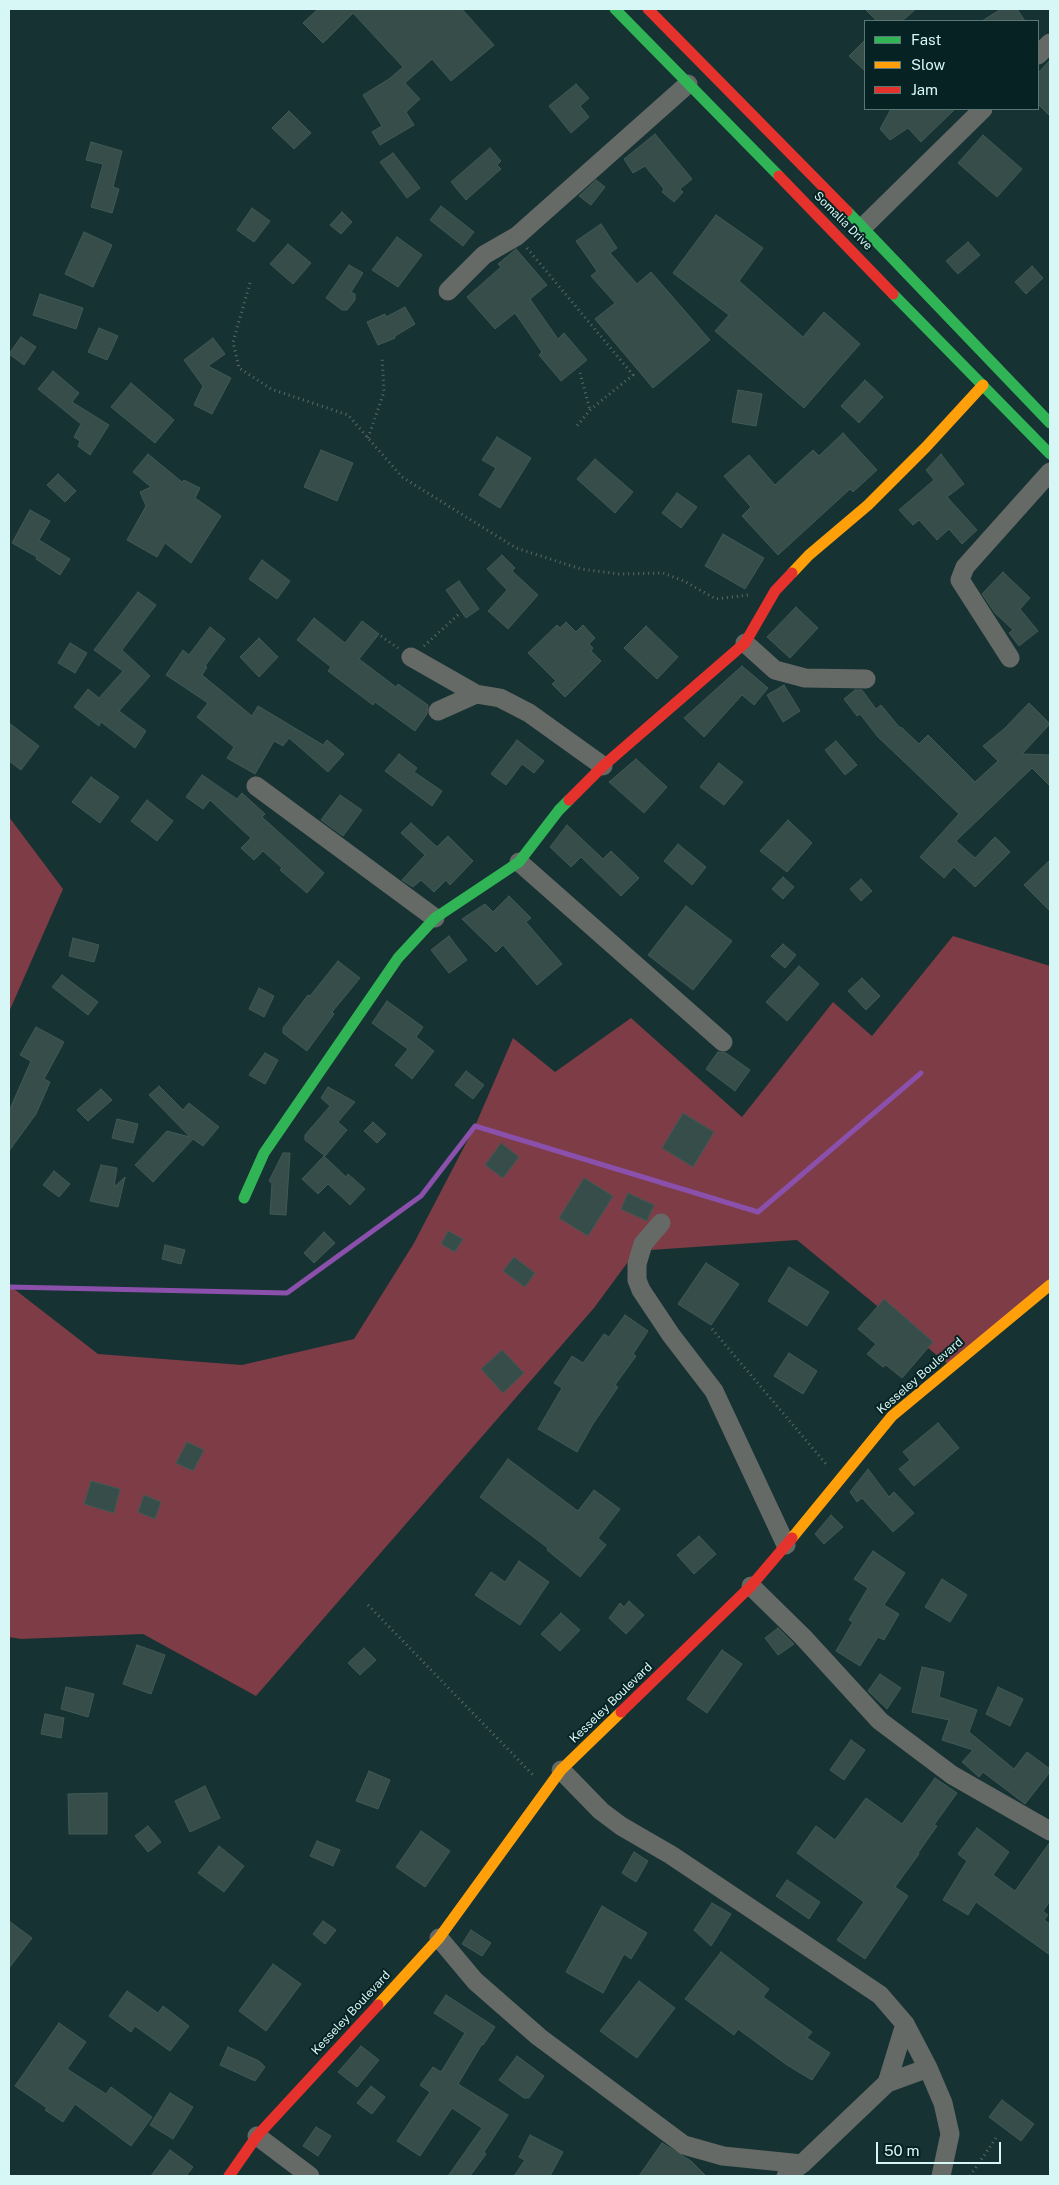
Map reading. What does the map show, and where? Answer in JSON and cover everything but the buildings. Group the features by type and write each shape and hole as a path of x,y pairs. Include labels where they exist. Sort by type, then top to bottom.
{"street":[{"name":"Somalia Drive","path":"614,9 1050,454"},
{"name":"Somalia Drive","path":"648,9 863,226 1050,424"},
{"path":"1039,54 1050,42"},
{"path":"448,291 484,255 516,236 688,84"},
{"path":"863,226 982,110"},
{"path":"244,1198 264,1153 398,958 435,918 519,862 559,810 603,766 745,643 775,591 809,555 868,504 926,447 983,385"},
{"path":"1010,658 960,580 964,567 1050,472"},
{"path":"745,643 775,670 805,678 866,680"},
{"path":"411,657 476,694 500,698 529,713 603,766"},
{"path":"438,711 476,694"},
{"path":"256,786 435,918"},
{"path":"519,862 723,1042"},
{"path":"661,1222 643,1244 637,1264 637,1280 641,1290 671,1335 714,1391 786,1546"},
{"name":"Kesseley Boulevard","path":"229,2176 257,2136 439,1938 561,1770 751,1586 892,1416 1050,1285"},
{"path":"751,1586 803,1637 880,1721 952,1775 1050,1831"},
{"path":"561,1770 602,1811 621,1826 671,1855 880,1996 905,2024 928,2068 943,2103 950,2134 941,2176"},
{"path":"439,1938 475,1982 540,2037 684,2145 723,2156 802,2164"},
{"path":"888,2083 905,2024"},
{"path":"786,2176 802,2164 888,2083 928,2068"},
{"path":"257,2136 310,2176"}],"path":[{"path":"516,236 632,375 590,410 576,427"},
{"path":"250,283 233,342 238,368 272,389 348,415 402,477 516,548 581,569 619,574 663,573 684,581 716,599 775,591"},
{"path":"368,438 384,392 382,357"},
{"path":"580,373 590,410"},
{"path":"381,636 411,657 459,614"},
{"path":"712,1329 840,1481"},
{"path":"368,1605 548,1790"},
{"path":"970,2176 996,2138"}],"shaded area":[{"path":"9,817 63,889 9,1012"},
{"path":"953,936 1050,966 1050,1285 950,1366 797,1240 636,1251 594,1308 256,1696 143,1634 21,1639 9,1637 9,1285 98,1354 242,1365 354,1339 414,1243 475,1126 513,1038 555,1072 631,1018 742,1117 833,1002 872,1036"}],"waterway":[{"path":"9,1287 287,1293 421,1196 475,1126 758,1212 921,1073"}],"traffic: fast":[{"path":"615,9 779,176"},
{"path":"847,211 1050,423"},
{"path":"893,294 1050,454"},
{"path":"244,1198 264,1153 398,958 435,918 519,862 559,810 569,800"}],"traffic: slow":[{"path":"792,573 809,555 868,505 926,447 983,385"},
{"path":"792,1538 892,1416 1050,1285"},
{"path":"378,2005 439,1938 561,1770 621,1712"}],"traffic: jam":[{"path":"648,9 847,211"},
{"path":"779,176 893,294"},
{"path":"569,800 603,766 745,643 775,591 792,573"},
{"path":"621,1712 751,1586 792,1538"},
{"path":"229,2176 257,2136 378,2005"}]}
